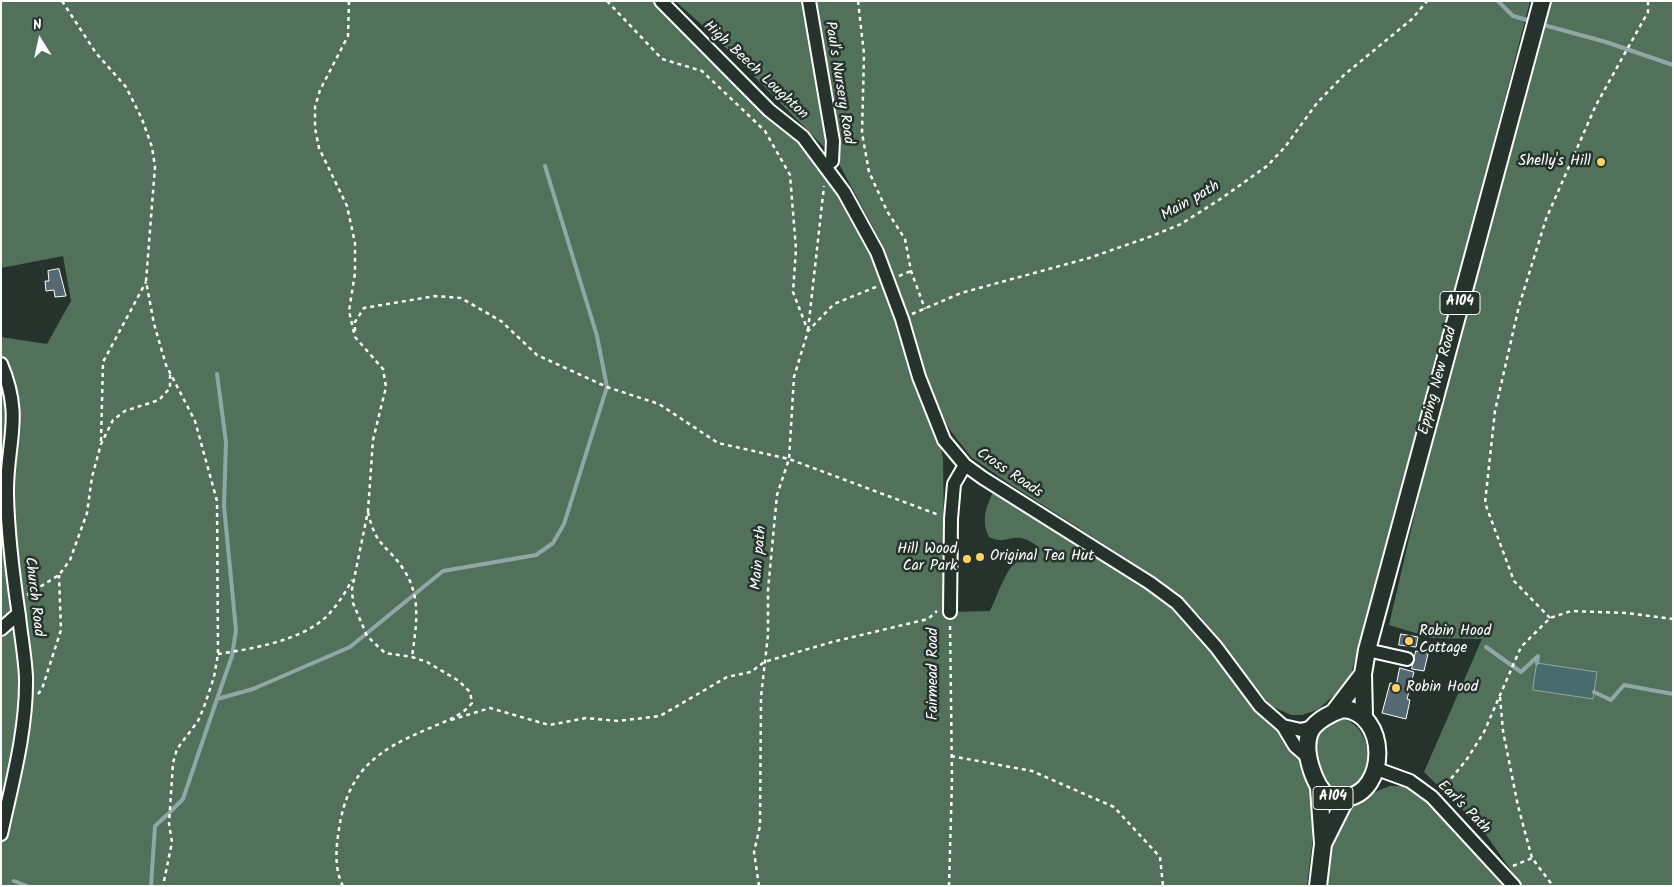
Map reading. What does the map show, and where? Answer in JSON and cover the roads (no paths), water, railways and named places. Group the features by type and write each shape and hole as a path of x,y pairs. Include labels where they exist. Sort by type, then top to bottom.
{"main road":[{"name":"Epping New Road","path":"1364,716 1363,674 1368,650 1542,1"},
{"name":"Epping New Road","path":"1334,712 1363,674"},
{"path":"1334,712 1343,708 1352,709 1364,716"},
{"name":"A104","path":"1318,886 1323,844 1319,788 1310,759 1308,740 1311,730 1334,712"},
{"name":"A104","path":"1319,788 1329,798 1346,798 1362,789 1377,769 1378,752 1373,731 1364,716"},
{"name":"A104","path":"1323,844 1346,798"}],"street":[{"name":"High Beech Loughton","path":"661,1 769,110 803,137 826,166"},
{"name":"Paul's Nursery Road","path":"809,1 833,142 832,161 826,166"},
{"name":"Cross Roads","path":"826,166 859,216 877,252 902,319 919,377 944,440 965,465 1058,526 1150,582 1177,603 1216,647 1260,706 1283,726 1296,746 1310,759"},
{"name":"Church Road","path":"1,364 13,399 14,425 7,493 25,668 25,702 17,760 1,834"},
{"path":"950,606 951,519 954,484 965,465"},
{"path":"1,629 18,608"},
{"path":"1368,650 1407,659"},
{"path":"1283,726 1301,730 1316,726"},
{"name":"Earl's Path","path":"1377,769 1410,781 1434,800 1514,886"}],"water":[{"path":"1537,663 1597,672 1593,699 1533,690"}],"waterway":[{"path":"1498,1 1513,16 1531,21"},
{"path":"1540,24 1606,42 1673,65"},
{"path":"170,812 183,799 217,699 253,689 350,647 443,571 536,555 553,543 564,524 607,387 597,336 545,166"},
{"path":"217,374 226,442 224,506 236,630 232,656 217,699"},
{"path":"1486,647 1521,672 1538,656 1537,663"},
{"path":"1594,692 1611,700 1624,685 1673,694"},
{"path":"151,886 155,826 168,814"},
{"path":"14,881 27,886"}],"place":[{"name":"Shelly's Hill","path":"1601,162"},
{"name":"Original Tea Hut","path":"980,557"},
{"name":"Hill Wood Car Park","path":"967,559"},
{"name":"Robin Hood Cottage","path":"1409,641"},
{"name":"Robin Hood","path":"1396,688"}]}
